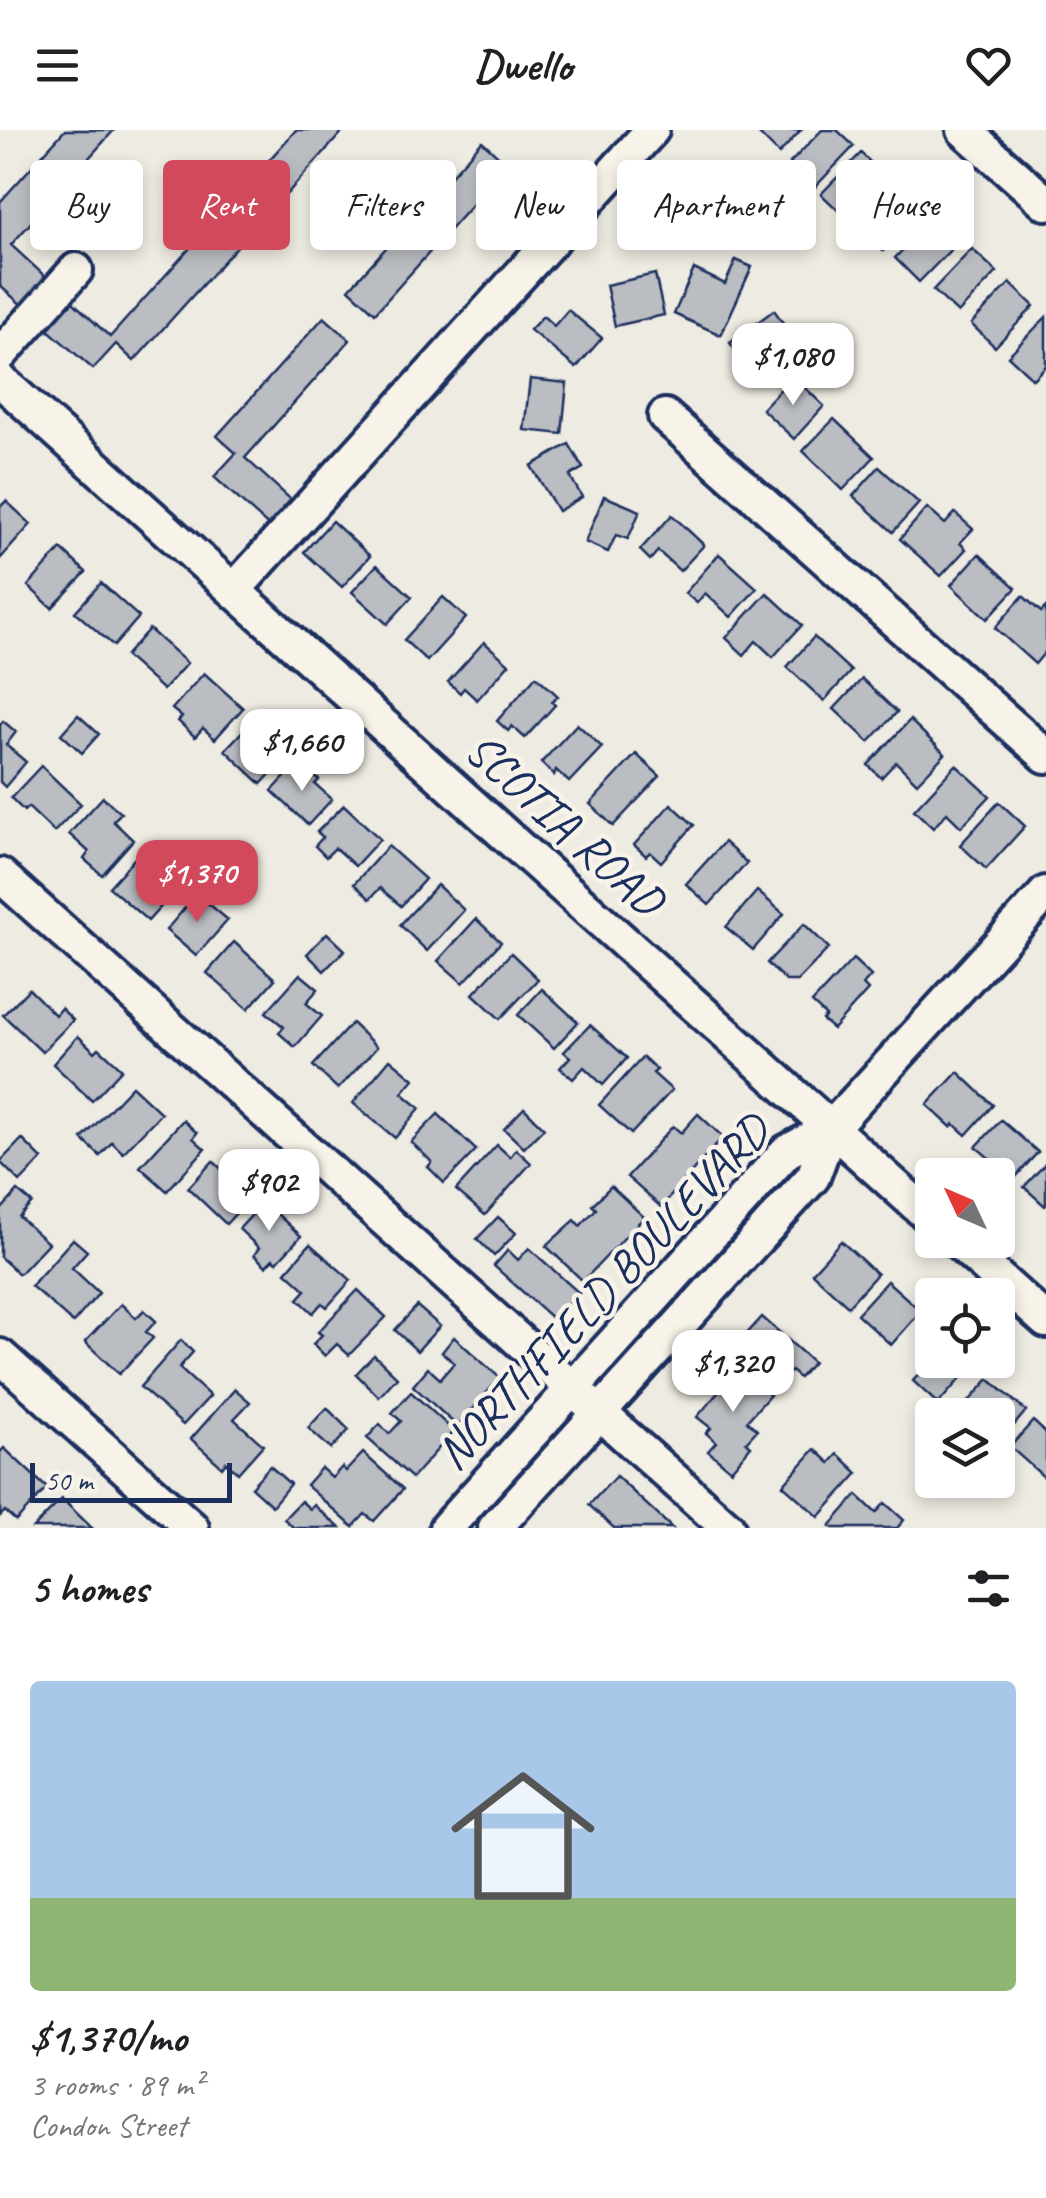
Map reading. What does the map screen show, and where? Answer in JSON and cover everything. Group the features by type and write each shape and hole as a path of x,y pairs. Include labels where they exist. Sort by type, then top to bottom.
{"street":[{"path":"234,590 652,130"},
{"path":"964,130 1046,203"},
{"path":"0,355 76,270"},
{"name":"SCOTIA ROAD","path":"0,380 915,1204"},
{"path":"665,416 1046,756"},
{"path":"0,875 728,1528"},
{"name":"NORTHFIELD BOULEVARD","path":"446,1528 786,1152 831,1128 1046,893"},
{"name":"NORTHFIELD BOULEVARD","path":"495,1528 813,1177 831,1128"},
{"path":"976,1258 1046,1320"},
{"path":"0,1356 192,1528"}],"building":[{"path":"65,130 114,130 87,160 38,160"},
{"path":"296,130 344,130 317,160 310,160 310,168 290,190 290,160 269,160"},
{"path":"755,130 801,130 779,154"},
{"path":"822,130 837,130 854,146 836,160 836,165 816,186 816,160 793,160"},
{"path":"482,141 503,160 476,160 476,201 456,223 456,170"},
{"path":"30,169 30,224 11,245 48,279 23,306 0,286 0,202"},
{"path":"836,179 836,208 821,194"},
{"path":"188,250 234,250 134,361 116,344 93,369 47,329 72,301 110,337"},
{"path":"384,250 432,250 375,313 349,289"},
{"path":"903,250 950,250 919,282 895,258"},
{"path":"971,250 997,272 958,313 933,290"},
{"path":"736,260 752,267 721,335 674,314 694,269 725,284"},
{"path":"655,274 664,315 615,326 606,285"},
{"path":"1010,283 1034,306 995,347 971,324"},
{"path":"568,310 602,338 576,368 530,330 543,316 554,326"},
{"path":"774,310 796,341 752,373 730,343"},
{"path":"324,317 350,340 245,458 297,505 274,531 214,477 236,453 217,436"},
{"path":"1046,317 1046,366 1033,379 1008,356"},
{"path":"793,376 824,406 794,439 762,409"},
{"path":"530,379 567,383 562,434 524,430"},
{"path":"834,419 874,457 843,490 803,451"},
{"path":"569,444 583,468 570,476 582,497 558,511 531,466"},
{"path":"879,467 919,503 893,532 853,496"},
{"path":"604,496 640,511 628,539 616,535 608,552 585,542"},
{"path":"6,501 31,524 0,559 0,507"},
{"path":"927,508 945,524 955,513 973,529 960,543 966,549 941,576 900,539"},
{"path":"672,515 704,545 680,571 658,551 650,560 640,550"},
{"path":"332,521 370,556 342,587 304,552"},
{"path":"61,549 86,572 52,608 28,586"},
{"path":"719,554 757,588 731,617 705,593 697,603 685,593"},
{"path":"979,554 1016,588 987,619 951,585"},
{"path":"377,565 412,597 387,624 352,592"},
{"path":"101,583 139,617 114,646 75,612"},
{"path":"767,593 802,625 773,657 756,641 744,655 726,638"},
{"path":"1023,596 1041,612 1046,607 1046,651 1035,664 995,628"},
{"path":"443,597 466,618 427,661 404,640"},
{"path":"149,629 187,663 163,690 125,656"},
{"path":"814,637 851,671 824,701 787,667"},
{"path":"484,642 509,664 477,700 464,688 460,693 448,682"},
{"path":"204,673 243,708 215,739 203,728 195,737 172,709"},
{"path":"536,676 558,696 552,702 555,705 525,738 512,726 508,731 497,721"},
{"path":"862,679 897,712 869,742 834,709"},
{"path":"78,715 99,734 82,753 61,734"},
{"path":"910,720 945,754 917,783 896,762 881,778 868,765"},
{"path":"3,721 16,732 6,745 26,762 5,787 0,782"},
{"path":"252,721 288,755 261,784 225,750"},
{"path":"577,724 602,747 569,782 541,763"},
{"path":"636,754 660,776 613,826 590,804"},
{"path":"299,762 332,799 308,825 272,791"},
{"path":"956,765 990,796 961,827 947,813 933,828 914,810"},
{"path":"41,766 81,804 54,832 28,807 24,811 11,798"},
{"path":"103,797 121,813 113,821 133,840 102,875 84,859 89,852 69,834"},
{"path":"999,802 1025,826 986,869 960,845"},
{"path":"671,804 694,825 661,862 634,845"},
{"path":"344,805 380,839 355,866 335,848 326,857 315,846 323,837 317,832"},
{"path":"724,842 747,863 709,905 686,884"},
{"path":"388,846 425,879 401,906 380,888 370,899 354,884"},
{"path":"135,858 174,892 148,921 109,887"},
{"path":"437,885 464,910 427,951 400,925"},
{"path":"757,891 784,914 753,950 726,927"},
{"path":"197,894 228,920 196,956 166,930"},
{"path":"476,919 501,942 463,983 438,961"},
{"path":"804,924 829,948 797,981 786,981 767,963"},
{"path":"327,933 345,950 324,971 307,954"},
{"path":"234,942 275,979 248,1009 207,973"},
{"path":"511,953 538,979 500,1019 473,994"},
{"path":"853,959 871,976 863,985 868,990 833,1029 812,1003"},
{"path":"300,974 318,989 306,1003 322,1016 295,1047 279,1033 284,1027 266,1012"},
{"path":"29,989 55,1015 61,1008 73,1020 42,1052 3,1015"},
{"path":"542,989 578,1022 554,1048 518,1015"},
{"path":"352,1023 377,1047 338,1089 313,1066"},
{"path":"590,1025 627,1058 603,1085 584,1067 573,1079 560,1068 570,1057 564,1052"},
{"path":"78,1036 122,1069 92,1101 53,1064"},
{"path":"643,1057 657,1070 653,1073 672,1090 631,1134 599,1105"},
{"path":"390,1059 414,1079 402,1093 420,1108 395,1138 353,1103"},
{"path":"958,1072 993,1105 966,1135 927,1105"},
{"path":"132,1086 161,1113 123,1153 112,1142 100,1156 82,1139"},
{"path":"524,1108 544,1128 524,1148 504,1129"},
{"path":"438,1114 476,1150 444,1183 428,1167 432,1162 411,1142"},
{"path":"698,1114 723,1137 661,1207 627,1177 673,1126 681,1133"},
{"path":"183,1120 197,1133 193,1138 205,1149 167,1191 140,1167"},
{"path":"1001,1120 1038,1152 1015,1178 1015,1158 989,1158 976,1147"},
{"path":"22,1139 42,1159 20,1182 0,1162"},
{"path":"497,1145 510,1157 516,1149 531,1163 485,1215 456,1190"},
{"path":"213,1161 251,1197 226,1224 188,1188"},
{"path":"1046,1163 1046,1205 1045,1206 1024,1187"},
{"path":"611,1186 644,1217 583,1281 546,1246 575,1220 580,1226 596,1209 592,1205"},
{"path":"18,1191 32,1203 19,1217 48,1243 19,1274 0,1257 0,1211"},
{"path":"264,1202 301,1236 277,1262 273,1259 266,1266 254,1255 259,1248 239,1229"},
{"path":"498,1217 516,1233 494,1256 477,1239"},
{"path":"73,1239 87,1251 72,1268 99,1293 73,1323 31,1286"},
{"path":"841,1241 877,1274 848,1306 812,1273"},
{"path":"310,1244 351,1280 327,1307 322,1303 313,1313 298,1299 306,1290 286,1272"},
{"path":"529,1248 579,1293 554,1320 494,1266 508,1250 518,1260"},
{"path":"887,1281 915,1306 915,1318 891,1345 857,1314"},
{"path":"358,1290 386,1317 349,1355 337,1344 325,1356 313,1344 322,1335 318,1332"},
{"path":"121,1304 136,1318 144,1310 156,1321 146,1332 153,1338 119,1374 85,1342"},
{"path":"417,1306 440,1326 417,1351 395,1330"},
{"path":"762,1317 813,1362 799,1378 791,1371 778,1386 735,1347"},
{"path":"454,1337 500,1378 457,1426 413,1386 428,1368 440,1379 454,1363 442,1352"},
{"path":"181,1340 193,1352 179,1368 210,1396 183,1425 140,1387"},
{"path":"374,1355 397,1377 379,1397 356,1374"},
{"path":"727,1359 770,1395 747,1421 757,1430 746,1442 751,1446 731,1470 708,1451 716,1442 706,1433 711,1428 697,1417 728,1381 717,1371"},
{"path":"961,1378 943,1398 931,1398 913,1381"},
{"path":"989,1379 1011,1398 972,1398"},
{"path":"235,1389 250,1402 234,1419 263,1445 238,1473 226,1462 222,1467 191,1439"},
{"path":"411,1392 454,1431 412,1478 367,1438 380,1424 389,1434 401,1421 392,1413"},
{"path":"1015,1401 1026,1411 1015,1424"},
{"path":"327,1408 349,1430 331,1449 308,1428"},
{"path":"1033,1421 1046,1433 1046,1479 1015,1451 1015,1441"},
{"path":"4,1448 47,1488 16,1521 5,1511 0,1516 0,1452"},
{"path":"815,1449 830,1463 838,1454 858,1473 819,1517 783,1485"},
{"path":"363,1453 403,1489 374,1521 365,1514 353,1527 306,1485 321,1468 332,1478 342,1467 346,1471"},
{"path":"270,1466 290,1484 272,1506 251,1487"},
{"path":"616,1476 672,1528 614,1528 589,1505"},
{"path":"857,1495 876,1513 885,1503 904,1520 897,1528 830,1526"},
{"path":"62,1499 92,1528 33,1528"},
{"path":"301,1501 310,1509 314,1505 340,1528 294,1528 284,1519"}]}
